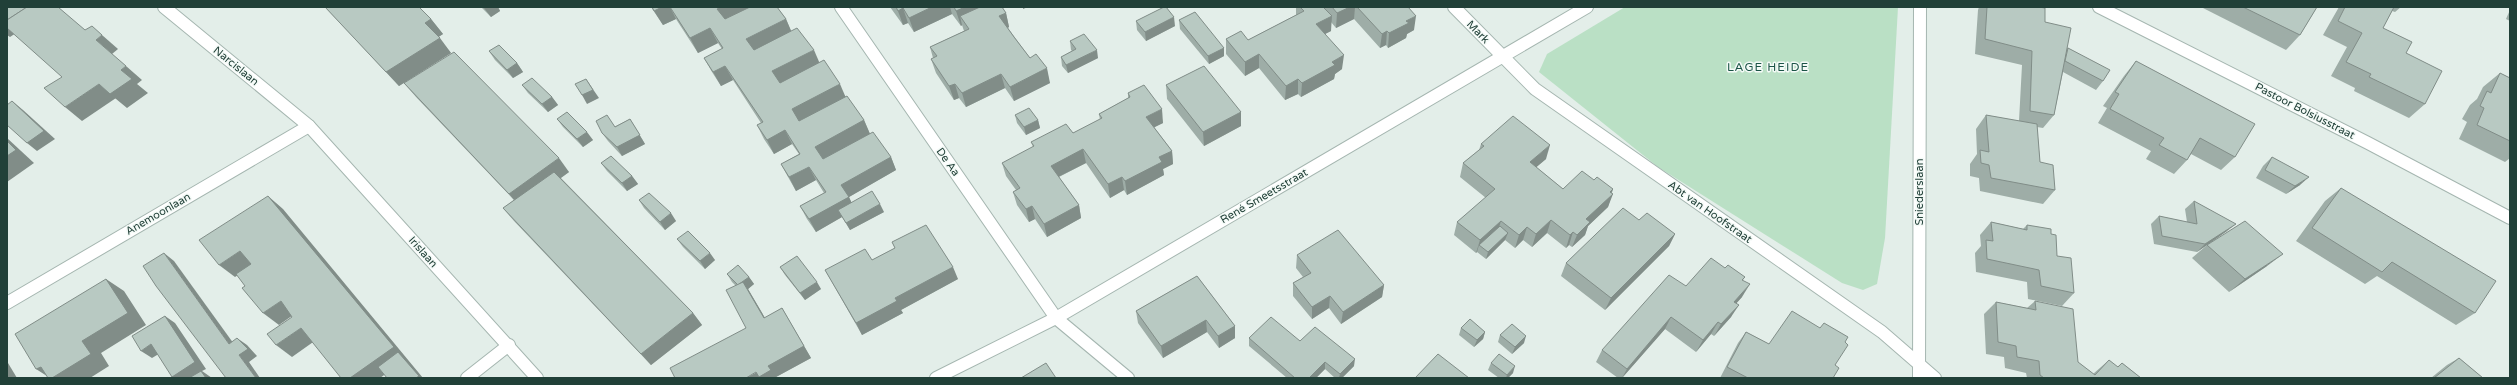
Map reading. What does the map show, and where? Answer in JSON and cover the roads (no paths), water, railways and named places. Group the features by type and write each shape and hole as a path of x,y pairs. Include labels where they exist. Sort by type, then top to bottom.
{"street":[{"name":"Narcislaan","path":"164,7 309,126"},
{"name":"De Aa","path":"841,7 1056,318 1128,378"},
{"name":"Mark","path":"1454,7 1503,57"},
{"name":"René Smeetsstraat","path":"936,378 1056,318 1588,7"},
{"name":"Sniederslaan","path":"1919,371 1920,7"},
{"name":"Pastoor Bolsiusstraat","path":"2099,7 2368,143 2510,218"},
{"name":"Abt van Hoofstraat","path":"1503,57 1535,89 1882,332 1919,371 1935,378"},
{"name":"Anemoonlaan","path":"7,303 309,126"},
{"name":"Irislaan","path":"309,126 537,378"},
{"path":"467,378 508,345"}],"district":[{"name":"LAGE HEIDE","path":"1768,67"}]}
